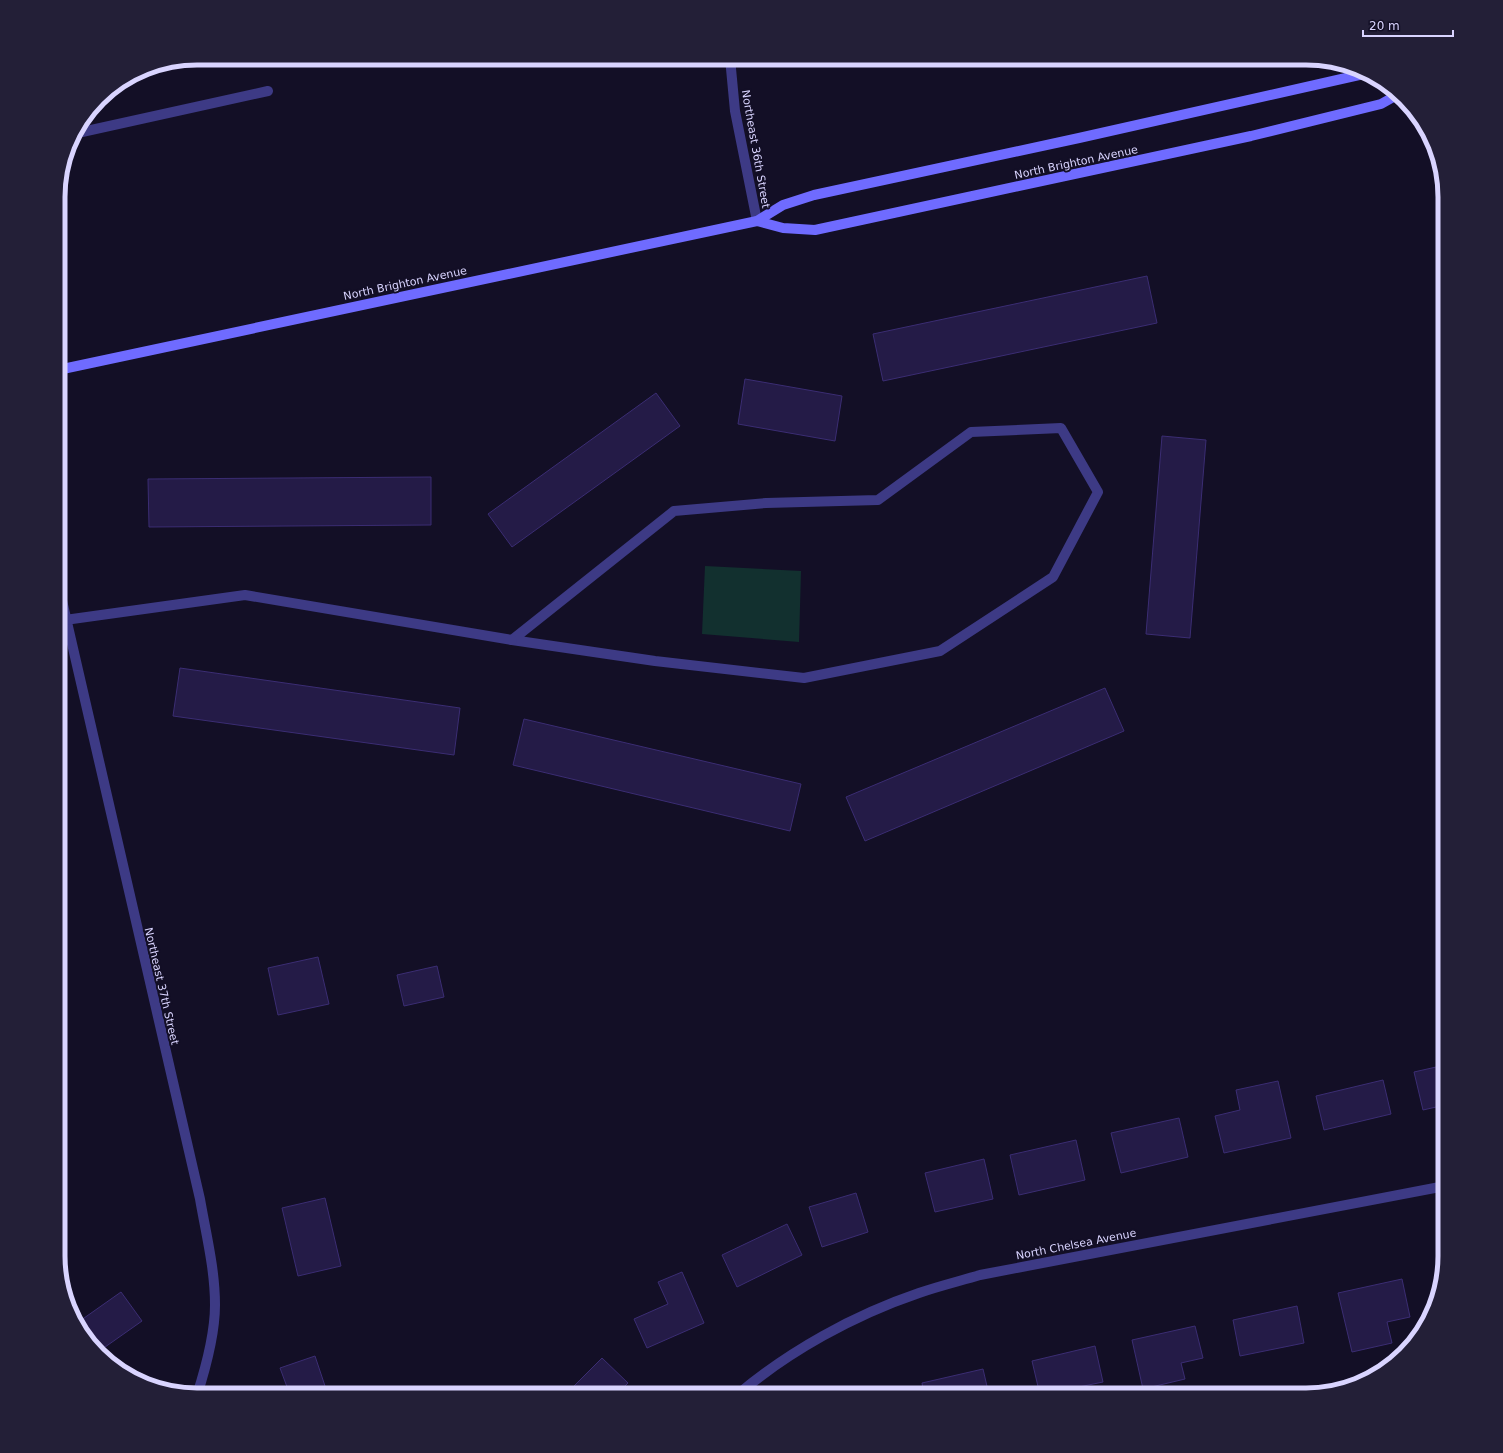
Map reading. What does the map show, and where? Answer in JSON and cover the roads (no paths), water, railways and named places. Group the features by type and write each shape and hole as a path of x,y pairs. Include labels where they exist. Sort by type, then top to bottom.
{"main road":[{"name":"North Brighton Avenue","path":"65,369 757,221 782,205 814,195 1079,138 1357,75"},
{"name":"North Brighton Avenue","path":"757,221 783,228 815,230 1251,136 1381,104 1392,98"}],"street":[{"name":"Northeast 36th Street","path":"731,65 735,111 757,221"},
{"path":"82,132 268,91"},
{"path":"65,620 245,595 512,640 655,661 804,678 940,651 1053,577 1098,492 1061,428 971,432 878,500 766,503 674,511 512,640"},
{"name":"Northeast 37th Street","path":"65,620 200,1199 211,1258 215,1306 208,1361 199,1388"},
{"name":"North Chelsea Avenue","path":"746,1388 807,1346 858,1318 925,1291 980,1275 1438,1187"}]}
